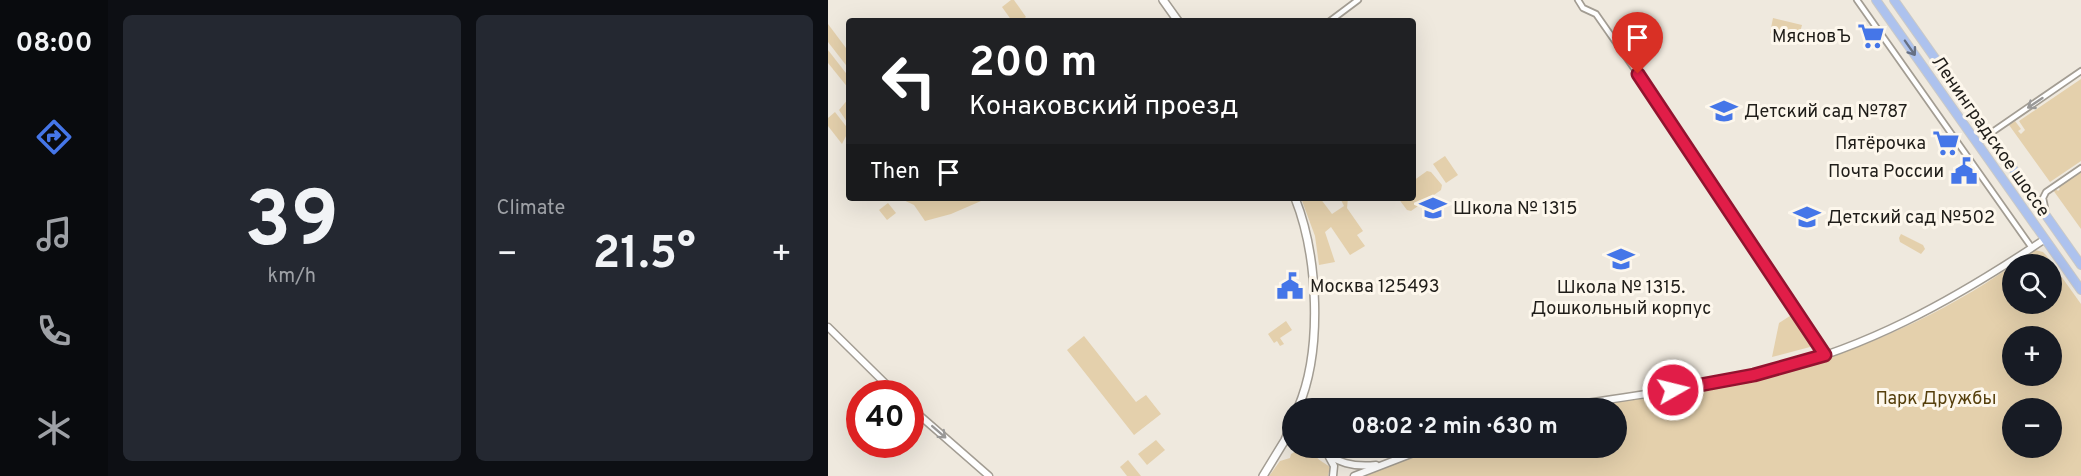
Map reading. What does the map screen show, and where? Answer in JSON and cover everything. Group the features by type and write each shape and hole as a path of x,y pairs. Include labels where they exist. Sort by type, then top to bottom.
{"main road":[{"path":"1163,0 1176,18"},
{"name":"Ленинградское шоссе","path":"1876,0 2081,290"},
{"name":"Ленинградское шоссе","path":"1894,0 2081,265"},
{"path":"1296,201 1312,260 1315,295 1312,348 1303,397"},
{"path":"1263,476 1282,445"}],"street":[{"path":"1334,18 1358,0"},
{"path":"1578,0 1583,8 1596,14 1638,74 1825,355"},
{"path":"1857,0 2032,248"},
{"path":"1988,135 2081,71"},
{"path":"2049,220 2044,193 2081,168"},
{"path":"1618,398 1764,373 1825,355 1929,311 1983,280 2045,239"},
{"path":"828,327 882,380"},
{"path":"924,419 989,476"},
{"path":"1329,458 1334,466 1333,476"},
{"path":"1335,458 1349,465 1379,465"},
{"path":"1353,476 1398,458"}],"green space":[{"path":"1014,0 1026,17 1010,18 1002,7"},
{"path":"1773,18 1802,25 1798,40 1770,33"},
{"path":"828,24 846,48 846,65 828,42"},
{"path":"828,50 846,73 846,85 828,63"},
{"path":"2081,79 2081,161 2050,182 2009,125 2015,121 2021,129 2018,131 2021,134 2025,130 2019,121"},
{"path":"846,102 846,120 839,110"},
{"path":"835,112 846,126 846,136 842,144 828,126 828,118"},
{"path":"1445,156 1458,175 1446,183 1433,164"},
{"path":"1427,171 1431,172 1442,185 1441,190 1411,211 1407,210 1400,201 1416,201 1416,179"},
{"path":"2081,172 2081,229 2053,190 2058,191 2060,189 2058,187"},
{"path":"905,201 981,201 951,214 925,221 914,205"},
{"path":"1302,201 1322,201 1332,214 1344,206 1342,201 1348,201 1347,208 1363,231 1357,235 1365,246 1350,255 1331,227 1325,232 1335,262 1319,265 1315,236"},
{"path":"888,203 896,213 887,220 879,210"},
{"path":"1901,234 1923,245 1925,249 1921,254 1900,242"},
{"name":"Парк Дружбы","path":"2035,250 2045,254 2029,254"},
{"name":"Парк Дружбы","path":"2002,272 2002,314 2062,314 2062,277 2081,304 2081,476 1358,476 1408,458 1627,458 1627,400 1720,387 1797,368 1909,325 1980,287"},
{"path":"1793,314 1812,341 1810,347 1772,357 1779,323"},
{"path":"1286,321 1292,330 1280,338 1284,344 1280,346 1277,341 1274,343 1268,334"},
{"path":"1084,336 1136,402 1146,395 1161,414 1134,435 1067,350"},
{"path":"1156,440 1165,450 1147,465 1138,454"},
{"path":"1290,458 1318,458 1330,467 1328,476 1269,476 1280,461"},
{"path":"1128,460 1141,476 1127,476 1120,467"}],"place":[{"name":"МясновЪ","path":"1871,36"},
{"name":"Детский сад №787","path":"1724,111"},
{"name":"Пятёрочка","path":"1946,143"},
{"name":"Почта России","path":"1964,171"},
{"name":"Школа № 1315","path":"1433,208"},
{"name":"Детский сад №502","path":"1807,217"},
{"name":"Школа № 1315. Дошкольный корпус","path":"1621,259"},
{"name":"Москва 125493","path":"1290,286"}],"route":[{"path":"1638,74 1825,355 1754,375 1673,390"}]}
